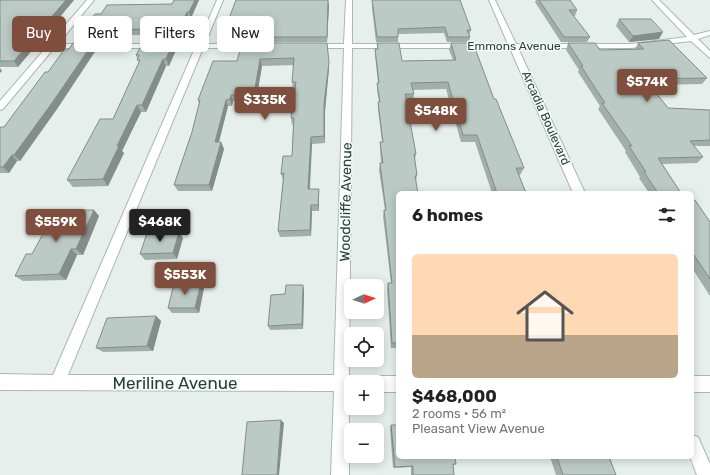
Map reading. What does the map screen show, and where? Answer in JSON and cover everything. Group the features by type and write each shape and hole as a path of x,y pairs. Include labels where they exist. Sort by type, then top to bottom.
{"street":[{"path":"66,29 91,0"},
{"path":"209,25 220,0"},
{"name":"Woodcliffe Avenue","path":"347,375 349,0"},
{"name":"Arcadia Boulevard","path":"492,0 578,191"},
{"path":"655,0 710,56"},
{"name":"Emmons Avenue","path":"304,46 631,46 694,39 710,33"},
{"path":"66,46 140,46"},
{"path":"0,107 47,52"},
{"path":"57,383 197,52"},
{"name":"Meriline Avenue","path":"0,382 344,383"},
{"path":"384,384 396,384"},
{"path":"694,384 710,384"},
{"name":"Woodcliffe Avenue","path":"340,475 345,415"},
{"path":"694,448 706,475"}],"building":[{"path":"0,0 66,0 52,16 12,16 12,52 22,52 14,61 0,61"},
{"path":"174,0 195,0 185,16 140,16 140,29 132,29 132,16 94,16 95,14 101,14 107,5 172,4"},
{"path":"236,0 328,0 327,37 274,37 274,16 230,16"},
{"path":"372,0 460,0 471,30 467,30 470,37 448,37 445,27 398,29 398,37 377,37"},
{"path":"539,0 570,0 577,10 569,10 590,37 564,37"},
{"path":"619,19 651,19 663,32 633,36"},
{"path":"669,40 707,78 645,79 668,108 710,110 710,140 690,141 703,157 658,158 680,191 657,191 629,146 632,146 602,103 605,103 568,43 595,43 600,50 644,49 638,43"},
{"path":"74,43 74,52 87,52 14,155 12,155 3,167 0,167 0,128 4,127 45,72 48,72 63,52 68,50"},
{"path":"274,43 327,43 329,62 324,104 324,136 311,137 308,189 319,189 318,205 311,205 310,230 278,231 284,173 281,174 283,156 292,156 294,118 291,118 296,82 292,82 294,58 260,59 254,94 231,95 230,99 226,100 215,142 221,142 209,185 174,185 192,132 200,100 198,100 213,61 237,61 240,52 274,52"},
{"path":"377,43 399,43 402,61 456,60 451,43 473,43 494,99 496,99 524,168 516,168 525,191 496,191 477,135 463,135 448,82 411,83 414,94 405,94 416,154 414,154 418,191 396,191 396,343 392,343 388,283 392,283 384,210 386,210 380,163 383,163 380,142 383,142 378,102 380,102 377,83 379,83 375,49 378,49"},
{"path":"140,48 140,52 169,52 166,59 163,59 142,105 137,105 103,179 67,180 100,119 113,119 140,60 137,60 139,55 136,55"},
{"path":"694,200 710,222 710,279 694,255"},
{"path":"56,210 94,210 76,249 71,249 59,274 15,276 26,254 32,254"},
{"path":"179,232 173,253 140,254 147,233"},
{"path":"201,283 195,308 168,308 174,284"},
{"path":"286,285 303,285 302,324 268,326 271,295 285,294"},
{"path":"156,316 147,346 96,348 107,318"},
{"path":"281,420 277,475 242,475 247,422"},
{"path":"391,425 396,425 396,459 455,459 456,464 453,464 454,475 413,475 413,466 395,467"},
{"path":"558,459 610,459 616,475 563,475"}]}
